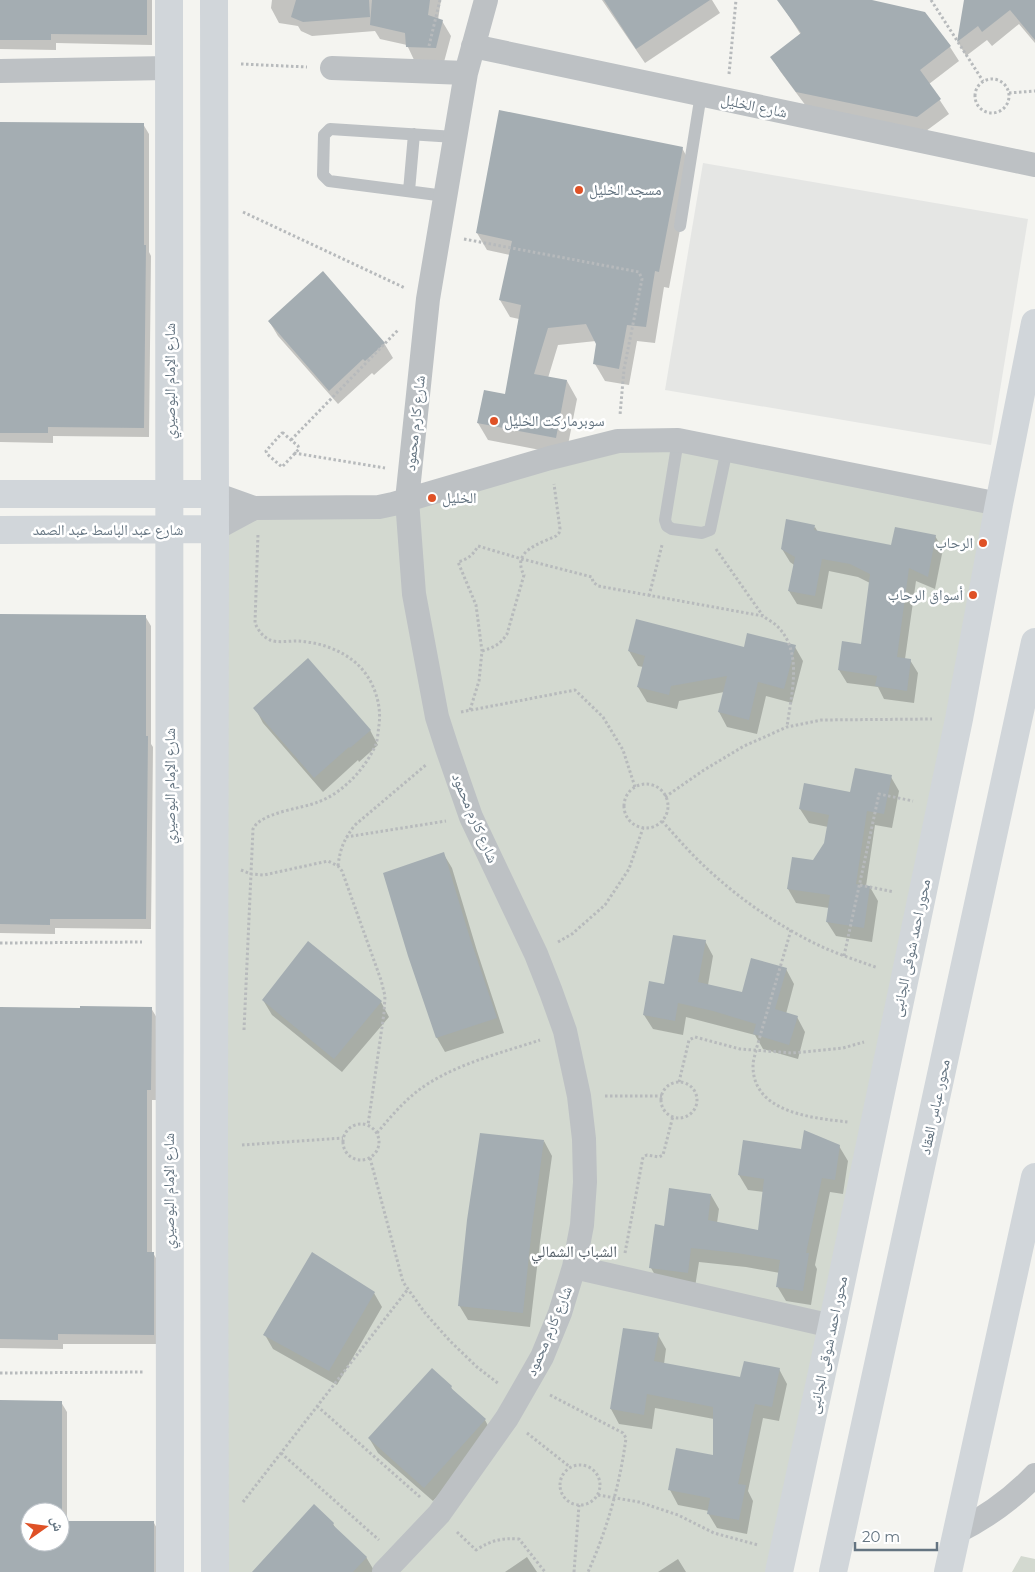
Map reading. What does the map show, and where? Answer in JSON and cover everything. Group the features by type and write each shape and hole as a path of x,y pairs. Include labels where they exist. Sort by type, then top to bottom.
{"street":[{"name":"شارع الإمام البوصيري","path":"169,0 170,1572"},
{"path":"214,0 215,1572"},
{"name":"شارع كارم محمود","path":"391,1564 439,1514 518,1400 542,1357 560,1313 574,1267 582,1225 585,1182 584,1139 579,1096 564,1031 536,954 471,817 447,748 437,718 414,594 407,500 428,299 466,73 486,0"},
{"name":"شارع الخليل","path":"473,46 1035,165"},
{"path":"0,70 168,68"},
{"path":"332,68 466,73"},
{"name":"محور احمد شوقى الجانبى","path":"781,1562 959,719 998,504 1035,323"},
{"path":"0,494 215,494 257,508 364,508 393,504 550,458 618,441 678,440 998,504"},
{"path":"215,529 257,508"},
{"name":"شارع عبد الباسط عبد الصمد","path":"0,530 215,529"},
{"name":"محور عباس العقاد","path":"833,1572 1035,642"},
{"path":"948,1572 1035,1177"},
{"path":"574,1267 832,1326"},
{"path":"957,1532 982,1519 1004,1504 1035,1475"}],"lane":[{"path":"680,226 701,94"},
{"path":"445,196 326,180 323,175 324,135 330,129 455,137"},
{"path":"409,192 414,134"},
{"path":"678,440 666,520 667,526 672,529 705,533 711,528 727,449"}],"path":[{"path":"423,72 440,0"},
{"path":"727,100 736,0"},
{"path":"931,0 983,81"},
{"path":"214,64 332,68"},
{"path":"996,79 1006,86 1009,93 1005,107 992,113 979,107 975,93 983,81 996,79"},
{"path":"1009,93 1035,90"},
{"path":"214,198 428,299 291,440"},
{"path":"439,234 639,272 642,279 624,369 618,441"},
{"path":"282,433 291,440 298,448 282,467 266,453 282,433"},
{"path":"294,453 410,472"},
{"path":"482,651 497,646 507,634 524,575 521,570 522,559 528,549 556,536 560,531 550,458"},
{"path":"244,1039 252,834 255,825 263,818 320,802 343,787 362,767 376,743 380,716 375,688 357,664 332,648 303,641 270,640 258,630 255,623 257,508"},
{"path":"649,596 667,526"},
{"path":"705,533 763,616 778,627 789,642 794,660 787,726"},
{"path":"470,710 479,681 482,651 476,605 458,562 467,560 474,554 478,546 592,576 598,586 763,616"},
{"path":"437,718 575,690 603,717 623,750 635,787"},
{"path":"665,797 704,770 744,746 787,726 821,720 959,719"},
{"path":"338,866 340,851 345,837 355,826 447,748"},
{"path":"648,784 657,787 665,797 668,803 667,813 662,821 654,827 643,828 634,825 627,818 624,809 624,799 638,785 648,784"},
{"path":"844,956 879,794 941,806"},
{"path":"345,837 471,817"},
{"path":"662,821 695,858 731,890 771,919 814,943 844,956 905,976"},
{"path":"536,954 572,934 605,905 628,869 643,828"},
{"path":"214,851 237,869 251,874 264,875 328,861 338,866 342,871 382,980 384,996 384,1013 368,1125"},
{"path":"860,885 922,897"},
{"path":"791,930 756,1050 753,1065 754,1080 761,1093 777,1105 796,1114 873,1126"},
{"path":"0,943 170,942"},
{"path":"377,1133 400,1105 430,1083 462,1067 564,1031"},
{"path":"679,1082 691,1038 695,1037 740,1049 792,1054 844,1048 893,1033"},
{"path":"679,1082 686,1083 696,1093 696,1106 687,1116 680,1118 668,1113 664,1108 662,1096 668,1086 679,1082"},
{"path":"579,1096 662,1096"},
{"path":"620,1278 643,1157 647,1155 659,1157 663,1155 673,1116"},
{"path":"356,1124 368,1125 377,1133 378,1147 370,1158 356,1159 350,1156 343,1145 344,1138 350,1127 356,1124"},
{"path":"214,1147 344,1138"},
{"path":"370,1158 403,1282 425,1313 450,1341 518,1400 570,1467"},
{"path":"215,1538 408,1289"},
{"path":"0,1373 169,1372"},
{"path":"518,1400 624,1435 626,1439 614,1498 588,1572"},
{"path":"317,1406 439,1514 476,1550 489,1542 504,1538 519,1539 545,1572"},
{"path":"281,1453 391,1564"},
{"path":"577,1464 592,1467 601,1480 601,1488 598,1495 587,1504 579,1506 572,1504 566,1500 562,1493 560,1478 570,1467 577,1464"},
{"path":"598,1495 639,1502 678,1515 781,1562"},
{"path":"574,1572 579,1506"}],"shaded area":[{"path":"703,163 1028,219 991,445 665,390"},
{"path":"618,441 999,504 779,1572 215,1572 215,529 254,508 364,508"},
{"path":"1021,1556 1035,1559 1035,1572 1012,1572"}],"building":[{"path":"0,0 147,0 147,35 51,34 51,40 0,40"},
{"path":"296,0 369,0 370,17 303,22 291,17"},
{"path":"372,0 430,0 428,15 443,20 436,48 406,47 405,33 370,25"},
{"path":"604,0 710,0 636,49"},
{"path":"777,0 872,0 925,12 951,46 920,70 941,99 917,117 796,92 770,57 801,33"},
{"path":"964,0 1035,0 1035,40 1010,10 982,32 978,26 957,42"},
{"path":"499,110 683,147 659,272 655,271 646,327 627,325 619,369 593,364 596,344 586,324 548,328 534,374 567,380 556,438 477,423 484,390 505,394 521,305 499,300 512,241 476,233"},
{"path":"0,122 144,123 144,245 146,245 144,428 48,427 48,433 0,433"},
{"path":"323,271 385,343 365,361 363,359 329,391 268,321"},
{"path":"786,519 815,525 814,530 891,545 895,527 936,535 928,577 909,568 897,657 911,659 907,691 875,686 877,676 838,670 842,641 861,644 870,574 850,564 822,559 815,596 788,591 795,557 781,549"},
{"path":"0,614 146,615 146,736 148,736 146,919 50,919 50,925 0,924"},
{"path":"636,619 744,647 747,633 796,645 784,689 758,682 749,720 718,712 727,676 671,686 669,695 637,687 645,656 628,651"},
{"path":"308,658 371,730 314,778 253,708"},
{"path":"855,768 892,775 884,814 867,811 856,884 870,886 864,928 826,922 830,895 787,889 792,857 813,860 824,843 829,815 799,809 804,783 850,792"},
{"path":"444,852 497,1018 436,1038 408,956 383,873"},
{"path":"673,935 706,940 698,982 742,992 751,958 787,968 775,1009 798,1016 789,1045 753,1034 756,1024 678,1003 675,1021 643,1015 649,981 664,984"},
{"path":"308,941 382,1001 334,1059 262,1000"},
{"path":"80,1006 152,1007 151,1090 147,1090 147,1252 154,1252 154,1335 58,1334 58,1340 0,1339 0,1007 80,1008"},
{"path":"804,1130 840,1145 835,1180 822,1178 806,1253 809,1253 803,1291 776,1287 780,1260 737,1253 691,1248 688,1273 649,1268 655,1224 664,1226 669,1188 711,1194 708,1220 758,1230 764,1179 738,1175 743,1140 801,1149"},
{"path":"480,1133 544,1140 523,1313 458,1306 467,1220"},
{"path":"312,1252 375,1292 329,1371 263,1335"},
{"path":"623,1328 659,1333 654,1361 740,1377 744,1361 780,1368 772,1407 755,1404 738,1484 746,1485 739,1520 707,1514 710,1498 668,1490 676,1448 713,1455 713,1407 647,1394 644,1415 610,1409"},
{"path":"432,1368 486,1419 424,1488 368,1438"},
{"path":"0,1400 62,1401 62,1502 20,1502 20,1552 70,1552 70,1521 154,1521 154,1572 0,1572"},
{"path":"314,1504 367,1557 353,1572 252,1572"}],"place":[{"name":"مسجد الخليل","path":"579,190"},
{"name":"سوبرماركت الخليل","path":"494,421"},
{"name":"الخليل","path":"432,498"},
{"name":"الرحاب","path":"983,543"},
{"name":"أسواق الرحاب","path":"973,595"}],"district":[{"name":"الشباب الشمالي","path":"574,1251"}]}
